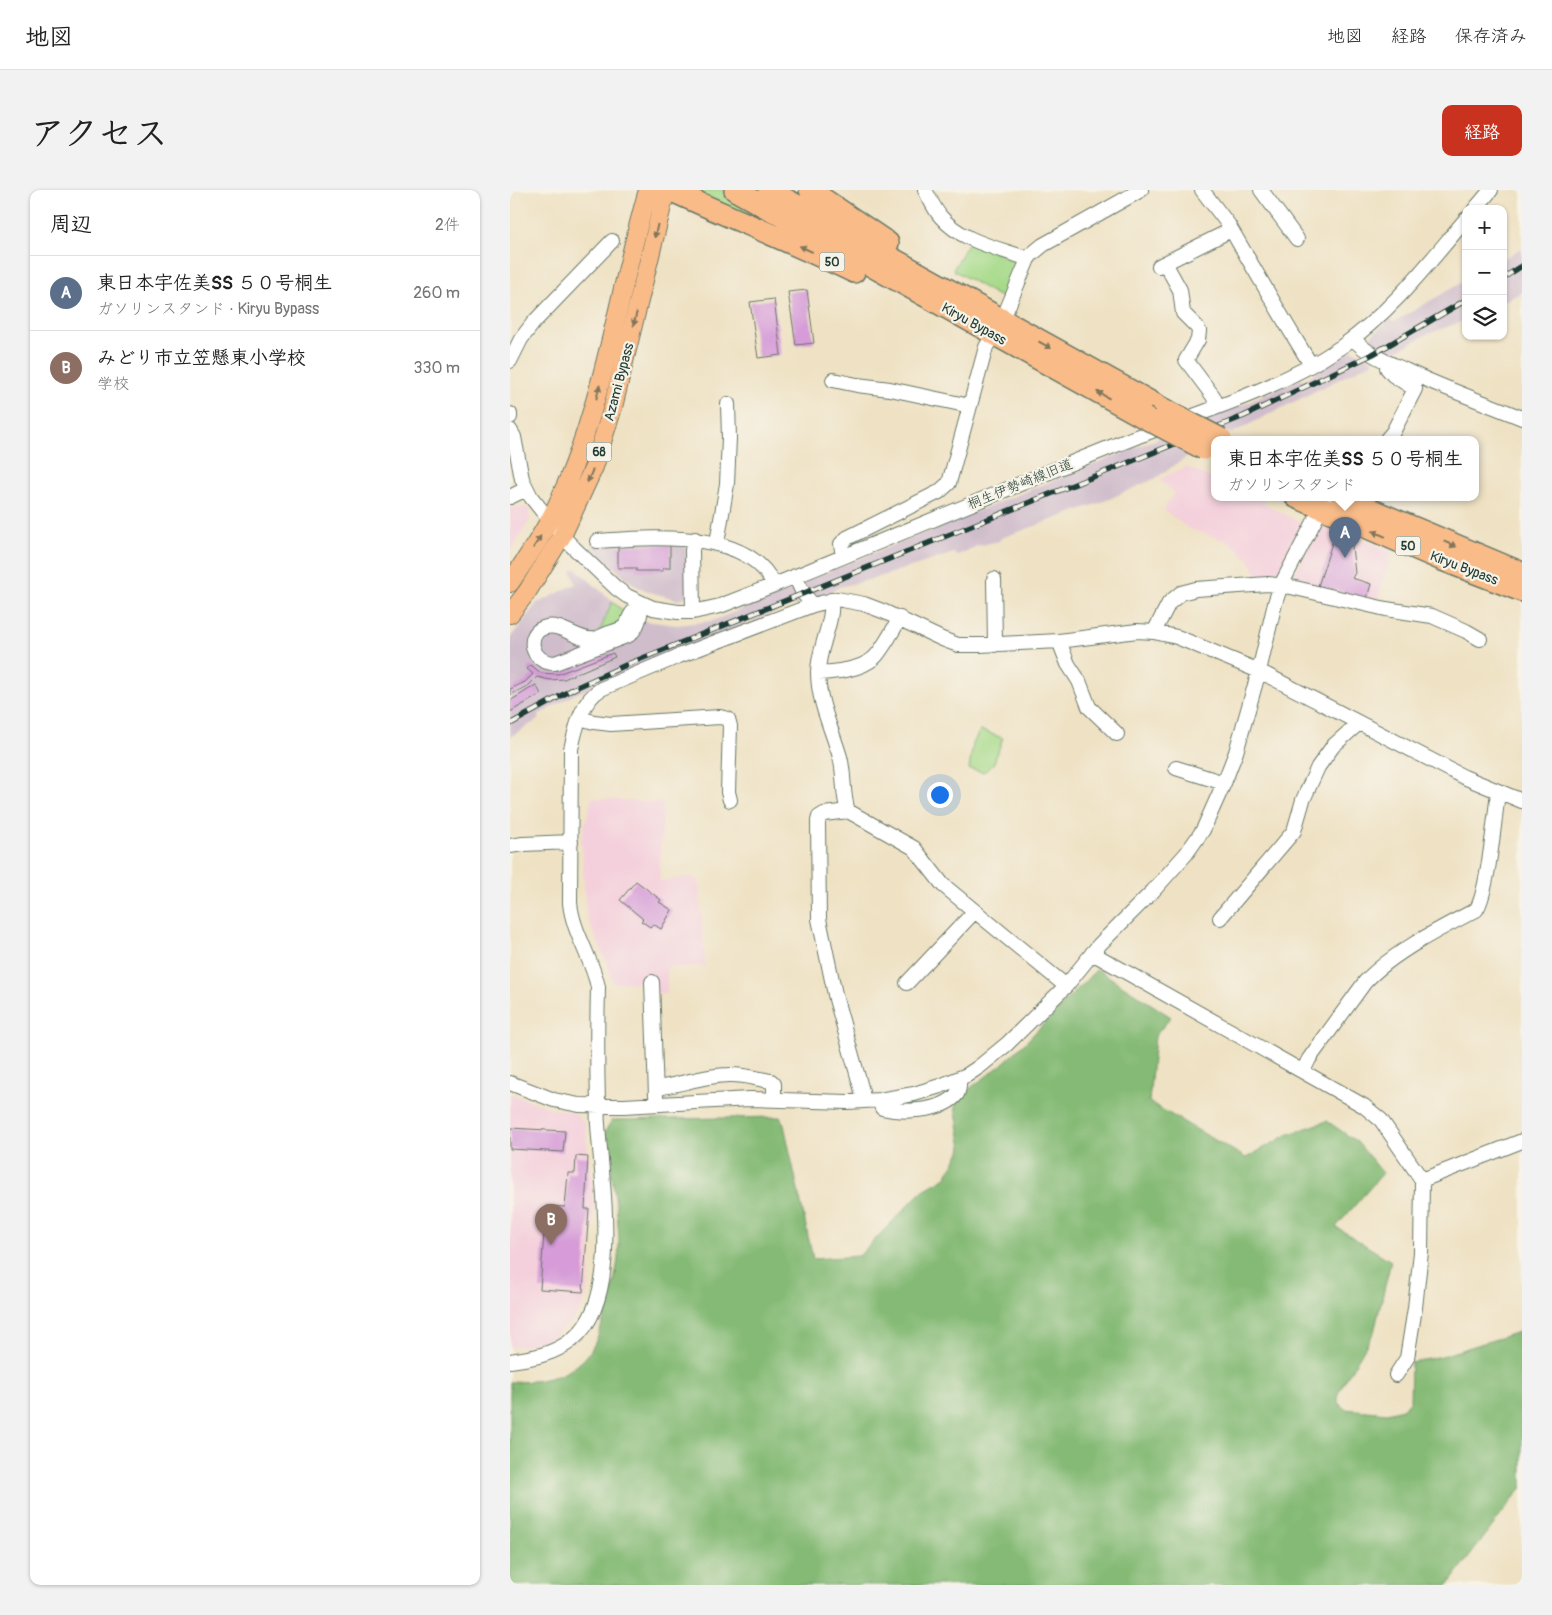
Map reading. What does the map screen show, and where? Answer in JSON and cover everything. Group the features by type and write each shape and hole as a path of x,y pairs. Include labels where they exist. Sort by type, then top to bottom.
{"highway":[{"name":"50","path":"670,190 806,249 957,324 998,328"},
{"name":"Kiryu Bypass","path":"735,190 998,328 1211,447"},
{"name":"Kiryu Bypass","path":"769,190 998,328"},
{"name":"50","path":"810,190 922,265 979,298 998,328"},
{"name":"Kiryu Bypass","path":"1351,501 1522,573"},
{"name":"Kiryu Bypass","path":"1324,503 1440,559 1522,590"}],"main road":[{"name":"Azami Bypass","path":"510,582 550,520 572,472 595,402 648,190"},
{"name":"Azami Bypass","path":"510,614 562,536 594,467 611,414 666,190"}],"street":[{"path":"925,190 941,218 956,230 981,243 1028,259"},
{"path":"843,556 841,544 848,538 945,487 951,477 986,347 998,328 1028,259 1032,254 1043,245 1141,190"},
{"path":"1202,190 1231,230 1312,365"},
{"path":"1261,190 1297,239"},
{"path":"1478,205 1491,190"},
{"name":"桐生伊勢崎線旧道","path":"526,489 562,536 616,588 641,603 664,610 693,612 720,606 1136,437 1218,407 1312,365 1353,338 1378,318 1402,294 1462,224"},
{"path":"1218,407 1213,396 1186,360 1198,340 1199,331 1182,313 1180,290 1162,264 1231,230"},
{"path":"510,361 521,339 534,322 612,241"},
{"path":"1353,338 1364,349 1387,362 1451,391 1522,418"},
{"path":"1387,362 1389,371 1414,389 1390,436"},
{"path":"833,380 857,386 890,389 970,406"},
{"path":"717,543 727,484 730,438 728,404"},
{"path":"510,430 514,437 520,470 526,489 510,497"},
{"path":"510,1083 554,1100 579,1105 624,1106 774,1099 832,1102 863,1101 914,1094 959,1078 979,1067 1008,1044 1066,986 1092,953 1153,891 1186,854 1203,830 1236,752 1281,585 1324,503"},
{"path":"597,540 678,538 717,543 749,557 768,572 774,585"},
{"path":"693,612 692,550 695,539"},
{"path":"795,576 803,593 813,605"},
{"path":"994,579 995,645"},
{"path":"1154,632 1169,603 1175,597 1188,590 1268,584 1281,585 1386,609 1432,616 1480,639"},
{"path":"510,1361 552,1352 575,1338 586,1324 599,1295 606,1223 598,1131 598,987 594,970 581,943 572,917 570,903 570,754 575,730 580,718 591,696 601,689 679,656 813,605 831,600 843,599 864,604 900,618 952,643 965,645 1059,641 1137,631 1154,632 1177,637 1259,671 1464,778 1522,801"},
{"path":"831,600 831,612 818,664 818,673 820,695 842,763 848,811"},
{"path":"641,603 641,616 632,632 555,663 546,663 534,652 536,634 540,629 555,626 594,639 626,626 632,612 641,603"},
{"path":"818,673 844,670 865,664 874,658 900,618"},
{"path":"581,636 585,648 583,653"},
{"path":"1059,641 1068,664 1080,680 1089,708 1117,734"},
{"path":"580,718 611,724 720,717 728,719 730,726 728,792 730,800"},
{"path":"1220,918 1294,831 1303,800 1318,767 1333,746 1359,723"},
{"path":"1176,768 1224,783"},
{"path":"1303,1071 1373,973 1407,950 1476,910 1480,905 1486,878 1498,792"},
{"path":"863,1101 827,958 819,911 819,816 848,811 914,848 937,878 1066,986"},
{"path":"510,846 571,842"},
{"path":"907,983 975,911"},
{"path":"1092,953 1360,1103 1376,1115 1422,1180 1421,1252 1415,1308 1407,1358 1396,1375"},
{"path":"652,982 656,1104"},
{"path":"656,1088 675,1086 716,1076 744,1076 771,1081 774,1084 774,1099"},
{"path":"1422,1180 1522,1141"}],"shaded area":[{"path":"1522,248 1522,292 1507,300 1507,295 1507,257"},
{"path":"1462,282 1462,321 1425,335 1388,356 1371,347 1371,336 1390,319 1394,322"},
{"path":"1352,350 1373,360 1373,362 1232,433 1226,432 1218,436 1211,436 1211,440 1187,452 1188,456 1156,478 1107,500 1001,538 999,541 977,546 956,556 954,553 873,579 839,587 818,597 805,588 804,581 1254,400 1297,380 1305,379"},
{"path":"1187,467 1211,478 1211,501 1265,501 1264,504 1305,525 1276,579 1259,580 1249,559 1229,542 1188,528 1165,511 1166,505 1175,493 1159,479"},
{"path":"527,507 530,520 510,552 510,508"},
{"path":"1319,527 1337,529 1392,550 1377,601 1294,582 1292,577"},
{"path":"679,543 686,549 688,595 679,600 638,587 625,578 591,545"},
{"path":"576,569 625,612 644,621 677,625 712,621 794,589 805,602 790,606 575,694 538,715 539,719 510,737 510,638 538,602 576,584 571,570"},
{"path":"592,798 663,803 659,881 694,876 694,880 699,879 705,966 667,967 667,994 658,993 647,982 613,983 607,963 591,927 586,913 582,847 580,842"},
{"path":"510,1094 554,1109 573,1112 585,1124 594,1205 589,1285 586,1298 578,1313 571,1322 552,1337 528,1345 510,1347"}],"green space":[{"path":"688,190 721,190 867,272"},
{"path":"969,242 1018,262 1019,264 1004,299 953,270"},
{"path":"612,602 625,612 623,622 599,633"},
{"path":"980,730 1003,738 993,765 984,772 969,769 973,744"},
{"path":"1097,969 1171,1017 1155,1036 1149,1102 1246,1158 1289,1134 1327,1121 1357,1142 1383,1173 1336,1227 1391,1261 1374,1332 1338,1393 1338,1403 1345,1409 1387,1413 1402,1409 1410,1402 1411,1363 1442,1356 1522,1331 1522,1487 1448,1585 510,1585 510,1382 544,1379 569,1371 587,1356 597,1338 612,1291 619,1252 616,1202 605,1133 612,1120 780,1117 784,1125 813,1259 859,1256 922,1191 946,1177 962,1148 955,1106 961,1095 1000,1066 1023,1045"}],"building":[{"path":"807,290 814,343 796,345 788,292"},
{"path":"774,299 781,355 758,358 750,302"},
{"path":"1335,534 1355,541 1352,547 1355,573 1352,578 1371,584 1367,598 1318,586"},
{"path":"670,545 670,568 663,568 663,571 636,571 636,568 618,568 618,546"},
{"path":"613,653 615,657 564,679 550,680 537,677 529,685 510,695 510,689 525,682 533,674 527,669 531,665 541,673 558,674"},
{"path":"536,685 541,694 510,712 510,701"},
{"path":"636,881 661,900 659,902 672,910 661,929 653,924 650,927 641,921 643,919 620,900"},
{"path":"510,1128 565,1131 563,1152 510,1149"},
{"path":"576,1156 588,1157 585,1209 589,1209 583,1292 540,1289 546,1206 565,1207 568,1173 575,1173"}],"railway":[{"path":"1507,275 1522,266"},
{"path":"510,724 575,688 628,664 1244,416 1373,354 1462,302"}],"place":[{"name":"東日本宇佐美SS ５０号桐生","path":"1345,558"},
{"name":"みどり市立笠懸東小学校","path":"551,1245"}]}
